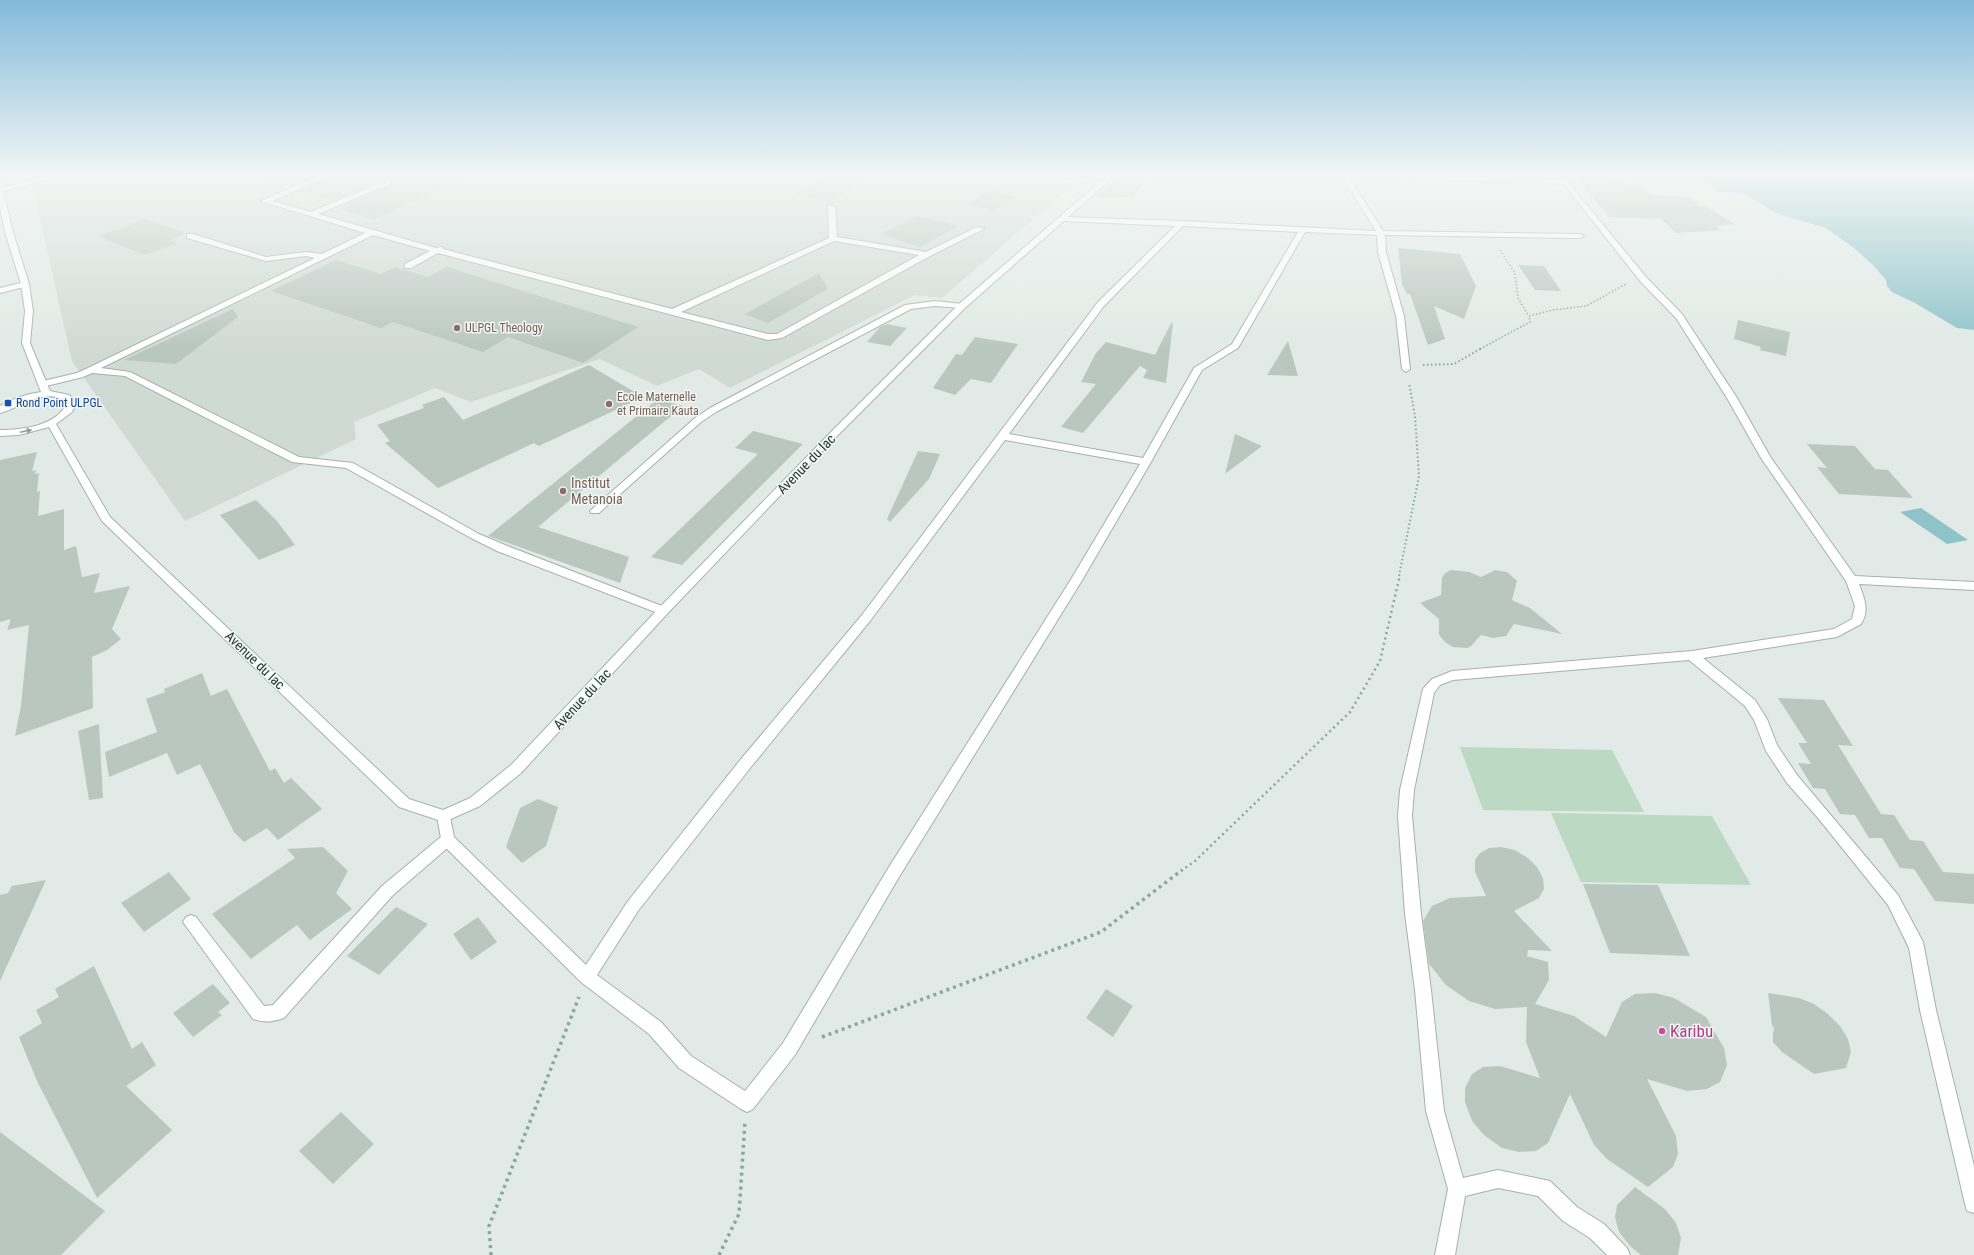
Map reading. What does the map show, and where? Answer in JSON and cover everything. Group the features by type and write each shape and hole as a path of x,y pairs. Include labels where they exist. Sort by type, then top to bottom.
{"street":[{"path":"9,233 25,284 28,311 26,343 46,394"},
{"path":"42,384 80,375 92,370 371,233"},
{"path":"374,233 675,311 768,337 778,336 927,254 972,233"},
{"path":"833,233 833,239"},
{"name":"Avenue du lac","path":"51,423 106,519 404,803 444,816 475,802 516,769 663,611 832,436 962,306 1046,233"},
{"path":"587,977 633,906 746,763 866,618 1001,436 1102,304 1173,233"},
{"path":"444,816 447,840 587,977 655,1028 685,1062 746,1103 789,1049 894,872 1075,582 1146,462 1198,368 1235,346 1301,233"},
{"path":"1381,233 1382,252 1400,316 1406,369"},
{"path":"1442,233 1580,236"},
{"path":"1445,1255 1457,1190 1435,1111 1423,990 1413,914 1405,816 1407,790 1428,692 1436,682 1452,676 1692,655 1837,633 1857,621 1862,606 1852,580 1766,458 1732,398 1679,316 1644,279 1606,233"},
{"path":"190,236 266,259 306,254 324,257"},
{"path":"675,311 833,239 927,254"},
{"path":"408,266 439,249"},
{"path":"0,291 25,284"},
{"path":"595,511 698,420 713,410 908,307 923,304 945,303 962,306"},
{"path":"92,370 127,374 296,460 307,463 336,462 349,465 475,536 501,548 663,611"},
{"path":"0,410 22,400 46,394 64,395 72,402 68,412 51,423 27,431 0,433"},
{"path":"1001,436 1146,462"},
{"path":"1852,580 1974,586"},
{"path":"1692,655 1750,703 1760,719 1771,747 1792,779 1894,900 1917,947 1928,1010 1974,1204"},
{"path":"191,922 259,1013 267,1015 278,1012 387,891 447,840"},
{"path":"1457,1190 1498,1179 1543,1188 1570,1214 1597,1231 1620,1255"}],"path":[{"path":"789,1049 1101,932 1195,861 1350,712 1380,661 1391,619 1419,476 1414,416 1406,369 1421,366 1454,364 1530,322 1529,316 1518,298 1515,273 1488,233"},
{"path":"1529,316 1553,310 1586,306 1621,286 1644,279"},
{"path":"491,1255 489,1226 587,977"},
{"path":"719,1255 739,1214 746,1103"}],"shaded area":[{"name":"ULPGL Theology","path":"43,233 1018,233 942,298 915,295 730,388 699,369 657,386 600,359 471,402 435,388 354,422 356,439 185,521 72,361"}],"green space":[{"path":"1460,747 1612,750 1644,812 1483,810"},
{"path":"1551,813 1712,816 1751,885 1581,882"}],"water":[{"path":"1832,233 1974,233 1974,330 1957,328 1915,303 1892,292 1887,286 1886,280 1874,266 1854,248"},
{"path":"1921,508 1968,540 1947,544 1900,512"}],"building":[{"path":"108,233 185,233 170,240 177,243 144,255 98,236"},
{"path":"884,233 947,233 920,247 881,234"},
{"path":"1398,248 1460,254 1476,286 1464,319 1434,306 1445,339 1428,345 1410,294 1407,294 1402,284"},
{"path":"336,260 381,274 395,267 428,277 447,267 638,327 583,363 508,337 483,352 393,322 381,328 271,291"},
{"path":"1518,265 1544,266 1561,291 1535,290"},
{"path":"819,273 828,289 768,323 745,314"},
{"path":"233,309 238,317 176,364 124,360"},
{"path":"1738,320 1790,332 1786,356 1760,350 1761,347 1734,339"},
{"path":"1171,323 1173,323 1166,383 1143,378 1147,370 1140,366 1083,433 1061,427 1096,384 1081,382 1096,353 1106,342 1155,355"},
{"path":"887,324 907,328 890,346 867,342 880,327"},
{"path":"975,337 1018,344 991,383 971,379 955,395 933,388 956,354 962,355"},
{"path":"1288,341 1298,376 1267,375"},
{"path":"589,365 643,397 539,446 534,443 438,488 385,443 390,441 377,425 424,408 422,405 444,397 463,420"},
{"path":"658,399 683,406 538,527 629,557 620,583 488,536"},
{"path":"753,431 803,444 682,565 651,557 758,454 735,448"},
{"path":"1235,434 1262,446 1225,474"},
{"path":"1807,444 1855,446 1875,469 1888,470 1913,498 1839,494 1817,467 1827,468"},
{"path":"918,451 940,454 929,479 890,522 887,519"},
{"path":"37,452 32,471 36,470 35,474 39,473 37,492 40,491 38,516 64,509 64,550 76,546 82,577 100,573 94,593 130,586 112,629 121,639 107,650 92,657 93,708 15,736 21,706 29,625 7,630 11,619 0,622 0,460"},
{"path":"256,500 277,521 295,545 259,560 220,515"},
{"path":"1451,570 1469,572 1481,577 1495,570 1507,572 1517,581 1512,600 1530,608 1562,634 1514,624 1506,636 1493,638 1481,635 1471,646 1467,648 1453,647 1446,643 1439,635 1439,619 1420,603 1441,595 1442,578 1445,573"},
{"path":"202,673 211,696 227,689 270,771 275,768 284,783 291,778 322,809 278,840 267,828 244,842 234,832 200,764 177,775 167,753 109,777 105,752 157,732 146,699 165,692 164,689"},
{"path":"1778,698 1824,700 1853,746 1838,745 1881,814 1894,815 1910,840 1923,841 1943,872 1974,874 1974,904 1935,901 1914,869 1900,868 1882,838 1869,838 1855,815 1840,814 1825,789 1813,788 1798,763 1811,764 1798,743 1807,743"},
{"path":"99,724 103,798 89,800 78,731"},
{"path":"538,799 558,807 546,846 522,863 506,847 520,808"},
{"path":"323,847 348,871 336,893 352,909 310,940 297,925 251,959 212,914 295,858 287,849"},
{"path":"1501,847 1515,850 1528,858 1537,867 1543,878 1544,889 1539,898 1514,911 1552,951 1528,950 1527,956 1548,962 1549,980 1535,1004 1574,1016 1606,1037 1622,1002 1635,994 1655,993 1674,998 1706,1017 1724,1048 1727,1065 1720,1082 1707,1089 1687,1091 1647,1079 1676,1136 1678,1154 1673,1167 1648,1187 1607,1159 1594,1145 1570,1094 1548,1143 1536,1151 1519,1152 1502,1148 1484,1135 1472,1121 1465,1102 1465,1088 1472,1074 1483,1067 1500,1066 1540,1078 1526,1042 1527,1007 1495,1009 1469,1001 1446,985 1429,964 1423,921 1432,906 1450,898 1486,896 1475,872 1475,860 1480,853 1489,848"},
{"path":"169,872 191,899 144,932 121,903"},
{"path":"46,880 0,981 0,895 8,893 12,886"},
{"path":"1583,884 1658,885 1690,956 1610,953"},
{"path":"396,907 428,924 379,975 347,956"},
{"path":"478,917 497,942 471,960 453,934"},
{"path":"94,966 132,1049 142,1042 156,1065 126,1086 172,1130 97,1198 37,1081 19,1037 42,1023 36,1010 59,997 55,989"},
{"path":"213,984 230,1003 218,1012 222,1015 193,1037 173,1013"},
{"path":"1106,989 1133,1006 1113,1037 1086,1018"},
{"path":"1768,993 1799,998 1814,1004 1828,1014 1840,1026 1848,1039 1851,1052 1846,1068 1814,1074 1782,1052 1773,1042 1774,1028 1772,1025"},
{"path":"341,1112 374,1144 333,1184 299,1151"},
{"path":"0,1132 105,1211 61,1255 0,1255"},
{"path":"1635,1187 1665,1209 1676,1223 1681,1238 1678,1255 1641,1255 1630,1246 1619,1232 1615,1217 1617,1205"}],"place":[{"name":"ULPGL Theology","path":"457,328"},
{"name":"Rond Point ULPGL","path":"8,403"},
{"name":"Ecole Maternelle et Primaire Kauta","path":"609,404"},
{"name":"Institut Metanoia","path":"563,491"},
{"name":"Karibu","path":"1662,1031"}]}
